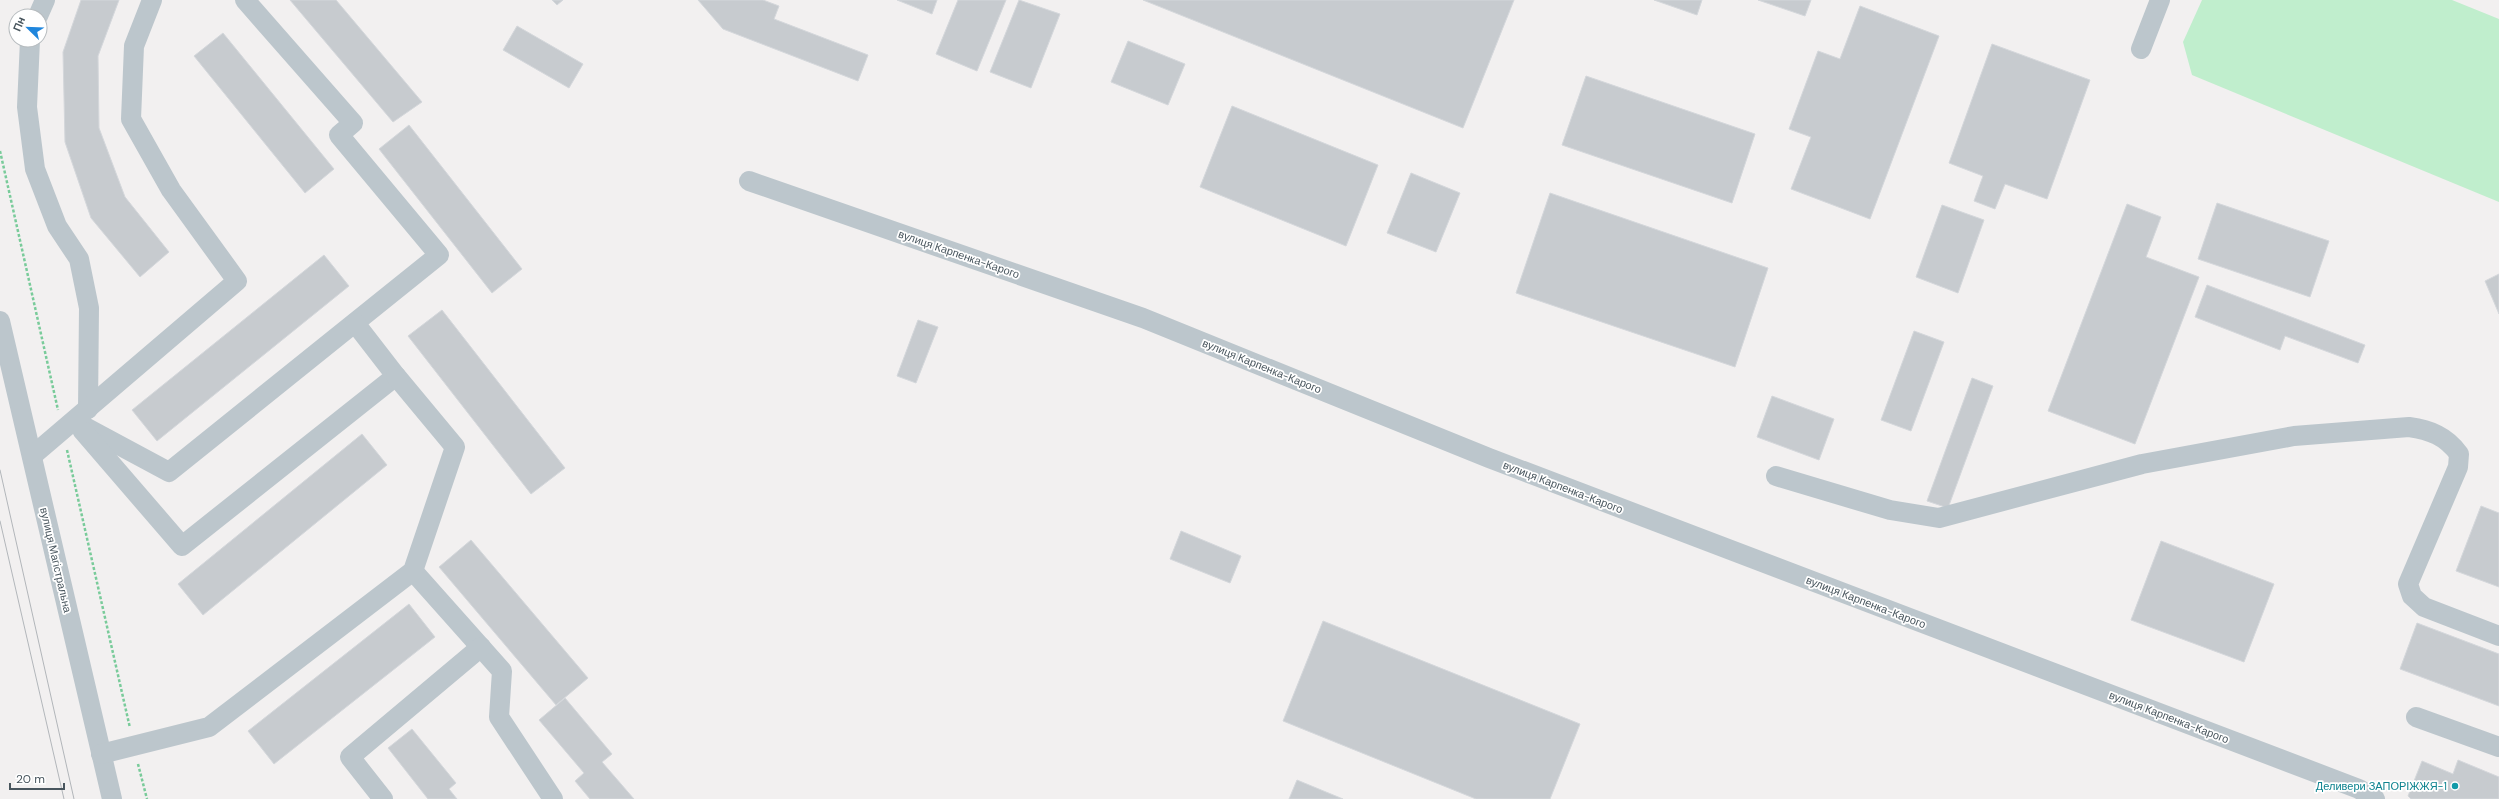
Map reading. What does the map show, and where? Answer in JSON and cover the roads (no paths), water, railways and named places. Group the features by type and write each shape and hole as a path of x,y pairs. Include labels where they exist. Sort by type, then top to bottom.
{"street":[{"path":"32,456 238,281 171,190 131,119 134,46 152,0"},
{"path":"75,420 169,472 439,255 339,135 353,123 245,0"},
{"path":"2141,49 2160,0"},
{"path":"30,48 27,107 35,169 57,226 79,259 89,308 75,420 182,546 396,376"},
{"name":"вулиця Карпенка-Карого","path":"749,181 1143,318 1489,458 2359,789 2375,799"},
{"name":"вулиця Магістральна","path":"0,321 112,799"},
{"path":"102,754 209,728 413,571 455,446 396,376 355,323"},
{"path":"1776,476 1890,510 1939,518 2142,464 2251,443 2294,436 2409,427 2424,429 2441,436 2452,444 2459,454 2458,468 2408,584 2412,596 2424,608 2499,636"},
{"path":"413,571 502,671 498,717 553,799"},
{"path":"383,799 350,757 481,647"},
{"path":"2416,717 2499,747"}],"tram line":[{"path":"0,470 74,799"},
{"path":"0,521 64,799"}],"place":[{"name":"Деливери ЗАПОРІЖЖЯ-1","path":"2455,786"}]}
